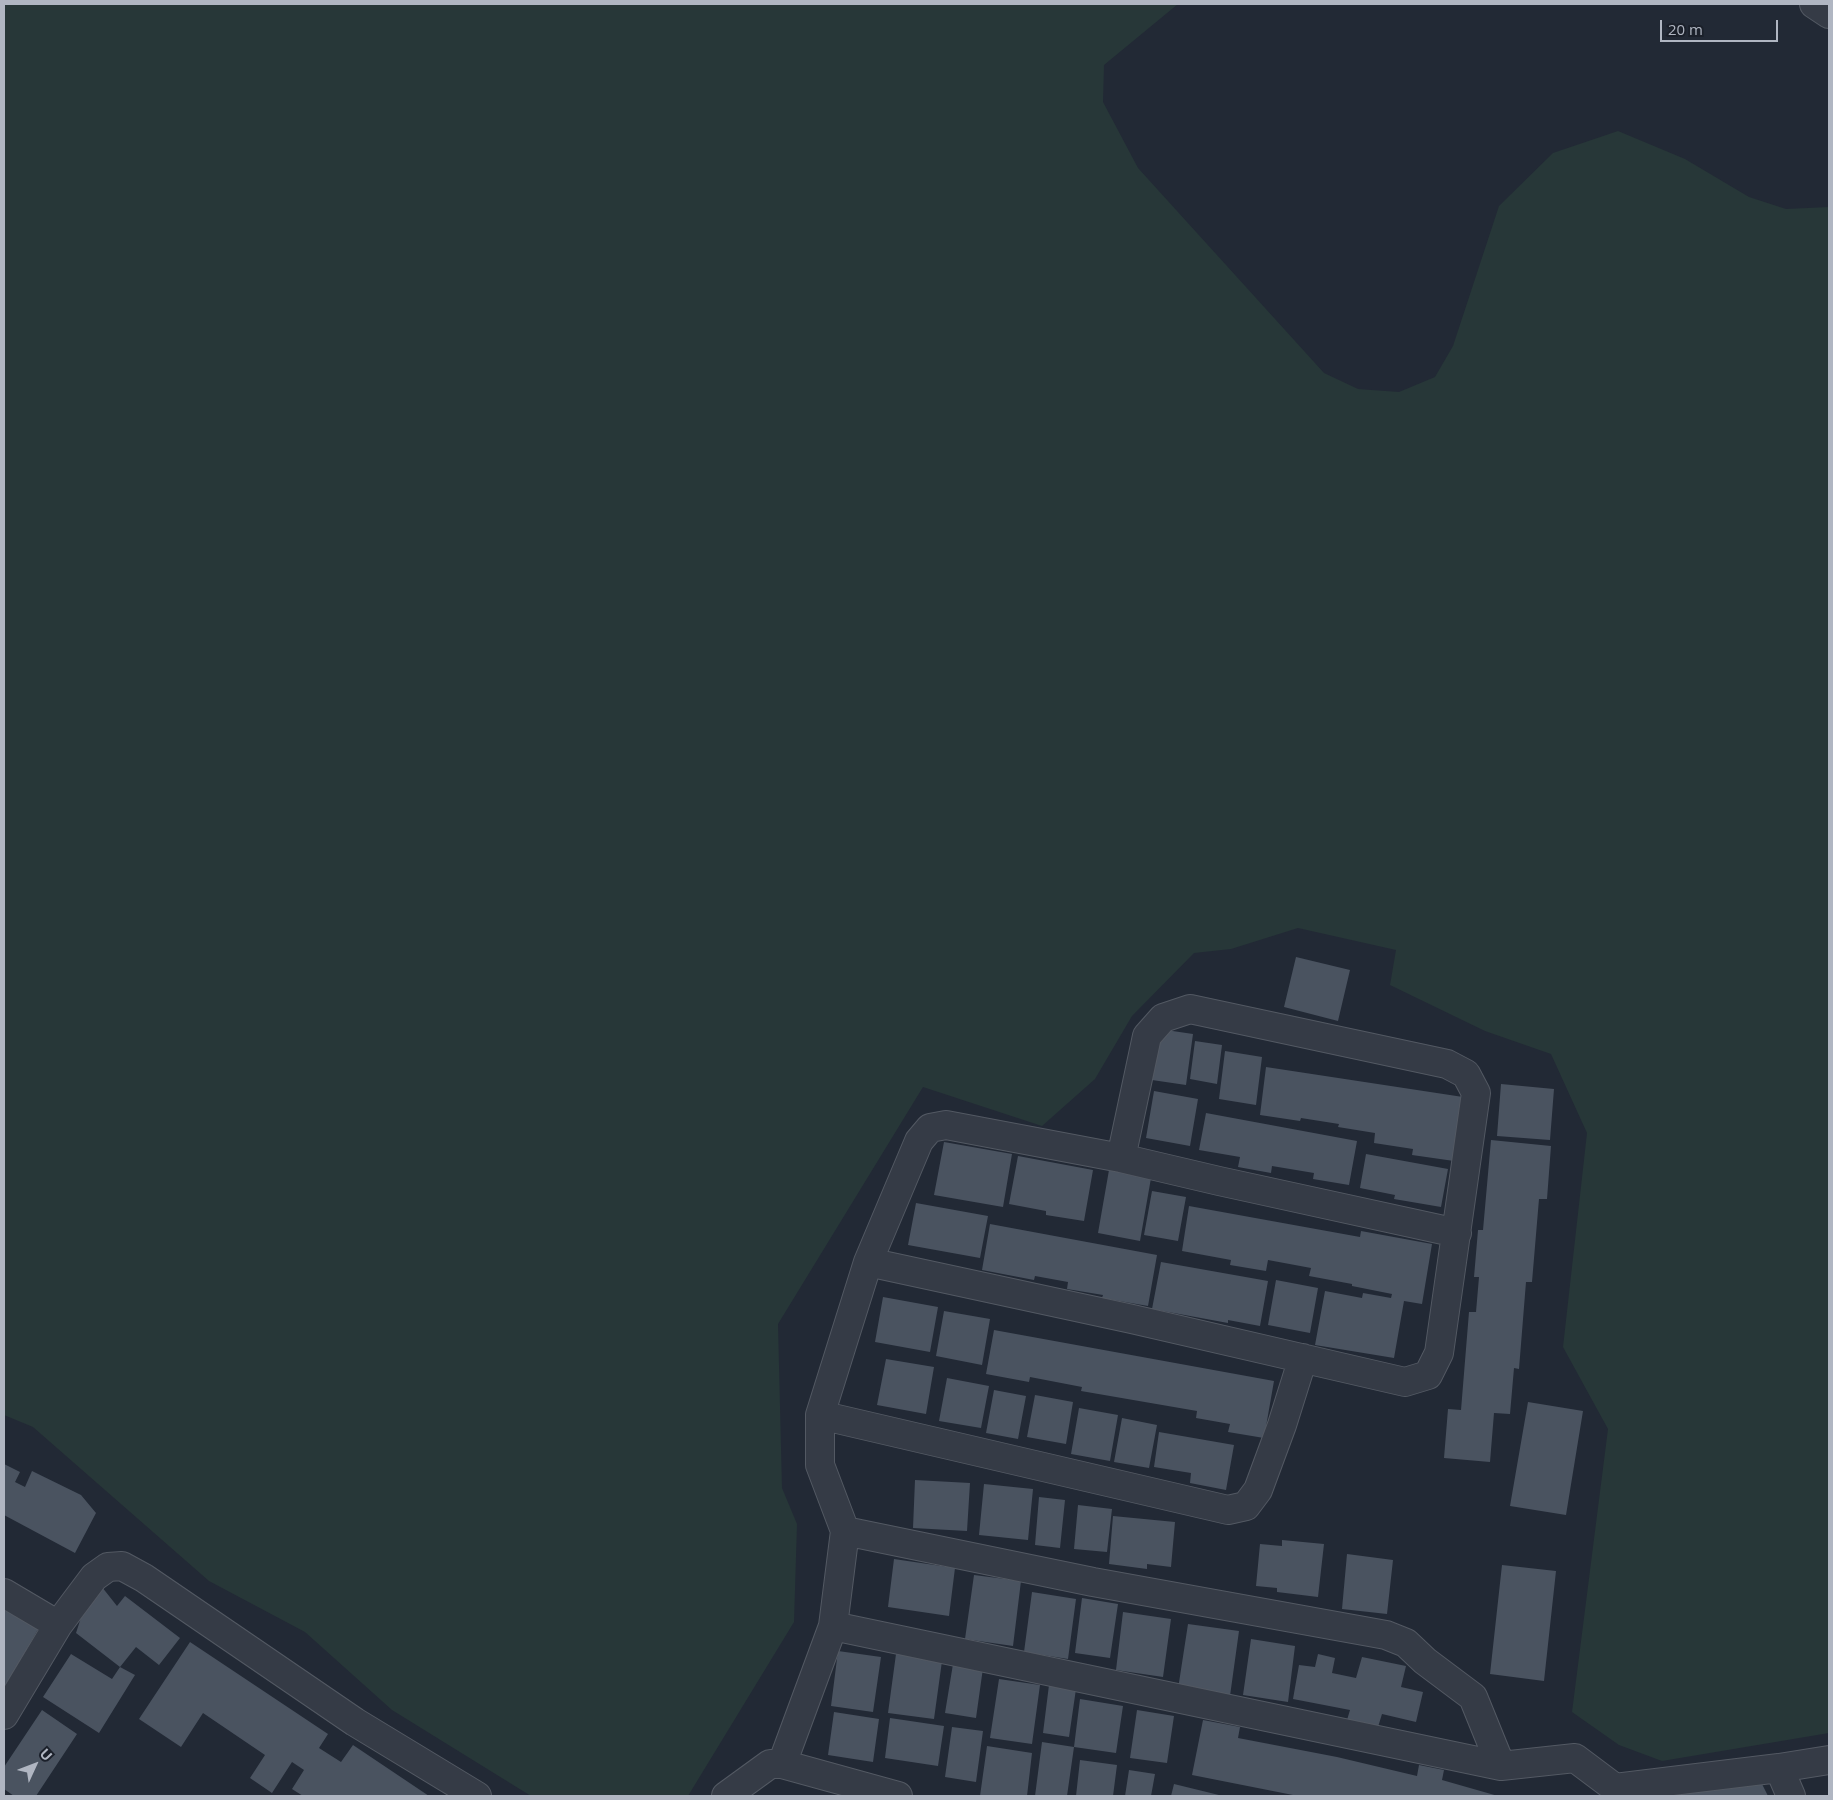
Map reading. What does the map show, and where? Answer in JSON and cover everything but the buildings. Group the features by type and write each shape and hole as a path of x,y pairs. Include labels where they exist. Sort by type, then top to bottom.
{"street":[{"path":"1814,4 1829,14"},
{"path":"868,1262 1405,1382 1428,1375 1439,1353 1476,1093 1466,1074 1447,1064 1190,1009 1163,1018 1147,1036 1121,1158"},
{"path":"782,1764 833,1626 845,1531 820,1465 820,1415 868,1262 918,1140 930,1128 946,1125 1121,1158 1457,1233"},
{"path":"820,1415 1228,1510 1246,1506 1258,1490 1282,1425 1303,1358"},
{"path":"845,1531 1093,1582 1386,1635 1406,1643 1425,1661 1473,1697 1501,1766"},
{"path":"4,1715 58,1625 94,1576 108,1567 122,1566 144,1578 355,1722 477,1796"},
{"path":"4,1593 58,1625"},
{"path":"833,1626 1501,1766 1575,1758 1618,1792 1829,1760"},
{"path":"726,1796 770,1764 782,1764 898,1796"},
{"path":"1779,1768 1791,1796"}],"shaded area":[{"path":"4,4 1178,4 1104,65 1103,102 1138,168 1324,373 1358,389 1399,392 1435,377 1453,346 1499,206 1553,153 1618,131 1685,159 1749,197 1786,209 1829,207 1829,1733 1662,1761 1619,1745 1572,1712 1608,1429 1563,1347 1587,1133 1551,1054 1485,1031 1390,985 1396,950 1298,928 1231,949 1194,953 1132,1016 1095,1079 1042,1126 923,1087 778,1324 782,1488 797,1524 794,1622 688,1796 531,1796 392,1710 305,1632 209,1581 33,1427 4,1415"}]}
